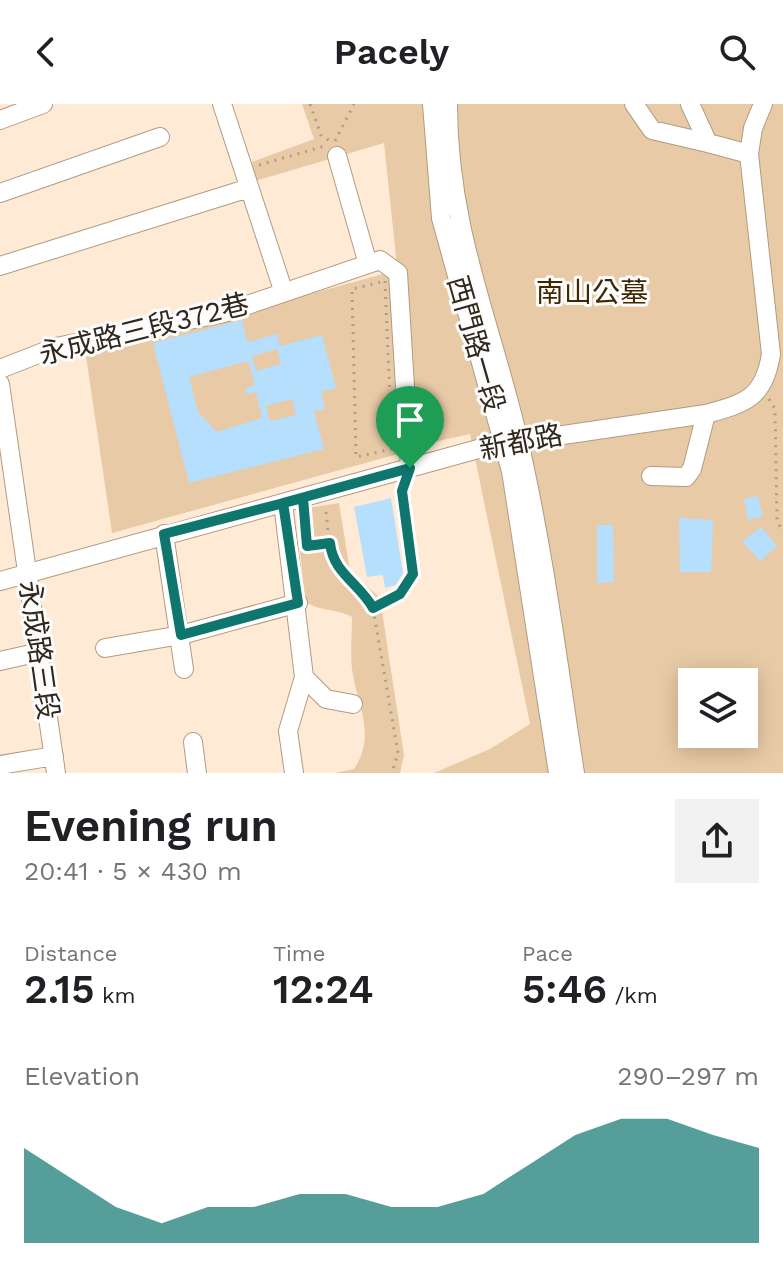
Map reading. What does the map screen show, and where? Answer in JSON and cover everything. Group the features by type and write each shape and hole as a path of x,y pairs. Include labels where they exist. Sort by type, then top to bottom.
{"street":[{"path":"0,120 43,104"},
{"path":"222,104 283,290"},
{"name":"西門路一段","path":"432,104 441,218 511,441 511,471 558,773"},
{"name":"西門路一段","path":"448,104 456,214 511,441 575,773"},
{"path":"634,104 652,130 749,154"},
{"path":"690,104 708,143"},
{"path":"761,388 768,378 771,354 749,154 753,128 763,104"},
{"path":"0,193 160,137"},
{"path":"335,150 374,262 398,273 410,468"},
{"path":"0,266 249,188"},
{"name":"永成路三段372巷","path":"0,369 56,347 224,313 283,290 374,262"},
{"name":"永成路三段","path":"0,384 8,488 28,573 55,764"},
{"name":"新都路","path":"0,581 511,441 706,414 740,404 761,388"},
{"path":"651,476 686,477 692,469 706,414"},
{"path":"283,503 298,603 304,677 288,731 294,773"},
{"path":"164,534 184,669"},
{"path":"105,648 181,635 298,603"},
{"path":"0,661 40,652"},
{"path":"304,677 326,699 353,704"},
{"path":"193,742 197,773"},
{"path":"0,765 55,764"}],"path":[{"path":"310,104 321,135 335,150"},
{"path":"335,150 354,104"},
{"path":"244,169 335,150"},
{"path":"385,281 392,449 356,457 352,289 385,281"},
{"path":"761,388 775,409 777,521 783,532"},
{"path":"373,608 400,594 413,574 402,491 410,468"},
{"path":"303,498 307,546 330,543"},
{"path":"326,512 332,558 344,577 363,589 373,608 398,753 392,773"}],"green space":[{"name":"南山公墓","path":"302,104 783,104 783,773 434,773 490,749 530,724 470,434 416,446 384,143 255,181 252,162 314,139"},
{"path":"390,272 398,454 112,533 86,356"},
{"path":"339,503 350,571 380,598 404,755 400,773 335,773 354,769 364,744 364,720 352,669 352,617 305,601 296,510"}],"building":[{"path":"242,320 247,342 277,334 280,346 322,335 336,388 321,392 325,409 314,411 324,449 189,483 153,343","holes":["277,349 281,364 256,371 252,356","248,361 255,385 245,388 247,394 256,392 262,418 217,432 198,412 189,377","292,399 296,415 270,421 266,406"]},
{"path":"758,496 763,516 748,520 744,499"},
{"path":"391,498 403,573 396,585 385,588 383,575 367,577 354,507"},
{"path":"679,518 713,520 711,572 680,572"},
{"path":"597,525 613,525 614,582 597,583"},
{"path":"761,527 777,546 760,561 742,541"}],"route":[{"path":"410,468 283,503 298,603 181,635 164,534 283,503 303,498 307,546 330,543 332,558 344,577 363,589 373,608 400,594 413,574 402,491 410,468"}]}
